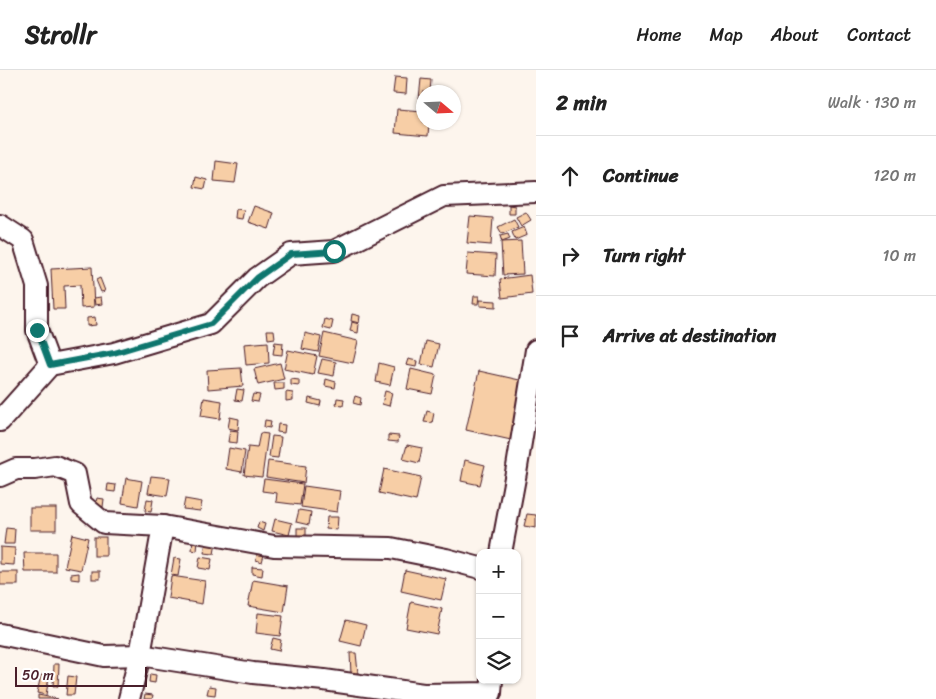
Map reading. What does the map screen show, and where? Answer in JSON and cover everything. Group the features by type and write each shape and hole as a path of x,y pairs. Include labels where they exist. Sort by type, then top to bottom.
{"street":[{"path":"0,421 50,365 114,353 211,324 257,278 291,254 334,251 444,196 536,192"},
{"path":"0,225 23,240 36,286 37,330 50,365"},
{"path":"501,549 528,449 536,350"},
{"path":"0,476 16,469 36,469 55,466 74,474 80,504 104,523 163,526 274,546 391,548 476,567"},
{"path":"129,699 140,655 163,526"},
{"path":"0,634 104,656 140,655 253,673 324,680 423,694 494,693"}],"building":[{"path":"395,77 407,78 406,94 393,93"},
{"path":"421,79 431,80 431,85 420,85"},
{"path":"397,109 416,110 416,130 428,130 428,136 395,133"},
{"path":"216,161 238,164 235,183 214,181"},
{"path":"196,177 207,180 205,189 194,187"},
{"path":"509,205 515,206 515,214 509,214"},
{"path":"254,206 274,213 269,229 248,222"},
{"path":"236,209 244,210 242,219 235,218"},
{"path":"526,212 531,220 521,226 516,217"},
{"path":"470,216 493,218 491,245 467,243"},
{"path":"514,219 518,227 502,234 498,227"},
{"path":"524,227 527,235 515,240 512,232"},
{"path":"508,234 510,239 502,242 500,236"},
{"path":"521,241 523,274 503,275 501,242"},
{"path":"468,253 496,255 495,276 466,274"},
{"path":"92,267 94,307 81,308 80,285 64,286 65,309 53,309 51,269"},
{"path":"530,275 532,294 502,298 500,279"},
{"path":"100,278 105,291 101,292 96,280"},
{"path":"474,296 479,296 478,304 473,304"},
{"path":"101,297 102,304 95,305 94,298"},
{"path":"480,300 496,301 496,307 480,306"},
{"path":"352,314 360,316 359,323 351,321"},
{"path":"95,317 96,325 87,326 87,318"},
{"path":"325,319 333,321 331,330 323,328"},
{"path":"352,322 359,324 358,333 350,331"},
{"path":"267,330 274,330 275,338 268,339"},
{"path":"305,333 321,337 318,352 302,349"},
{"path":"324,333 358,341 353,363 319,356"},
{"path":"426,341 439,344 434,367 421,364"},
{"path":"268,342 269,363 246,365 244,344"},
{"path":"275,342 283,343 282,355 273,354"},
{"path":"288,350 317,356 313,375 284,369"},
{"path":"322,359 336,362 334,376 318,373"},
{"path":"408,359 417,361 416,367 406,365"},
{"path":"280,363 284,379 258,385 254,369"},
{"path":"379,363 394,367 390,385 376,382"},
{"path":"241,368 243,386 208,389 207,370"},
{"path":"411,369 436,375 432,394 407,389"},
{"path":"479,371 524,381 511,440 466,430"},
{"path":"291,379 299,380 299,386 291,385"},
{"path":"326,379 336,382 335,388 325,386"},
{"path":"274,383 284,383 284,389 275,390"},
{"path":"237,389 244,390 242,401 235,400"},
{"path":"385,391 392,393 389,406 382,404"},
{"path":"286,392 293,393 293,400 286,401"},
{"path":"253,394 260,395 258,402 251,401"},
{"path":"355,396 361,398 360,405 353,403"},
{"path":"204,398 222,401 220,419 201,416"},
{"path":"309,398 321,401 320,406 308,403"},
{"path":"337,398 344,399 343,406 336,405"},
{"path":"427,411 434,413 432,423 424,422"},
{"path":"230,417 239,419 238,430 228,428"},
{"path":"265,420 271,421 270,428 264,427"},
{"path":"278,424 285,425 284,433 277,432"},
{"path":"230,430 238,431 237,443 228,442"},
{"path":"260,433 268,434 262,477 244,475 248,447 257,448"},
{"path":"388,435 399,436 398,442 388,441"},
{"path":"272,436 281,437 278,458 269,457"},
{"path":"407,445 422,448 419,463 403,459"},
{"path":"229,448 245,451 242,472 226,469"},
{"path":"465,460 485,465 480,485 461,481"},
{"path":"268,461 306,466 304,483 266,477"},
{"path":"384,469 421,477 416,501 379,493"},
{"path":"151,476 170,478 167,496 148,493"},
{"path":"126,478 142,481 138,506 122,503"},
{"path":"264,479 303,484 300,505 276,502 277,493 262,491"},
{"path":"108,484 116,485 115,492 107,491"},
{"path":"304,486 340,491 337,512 301,507"},
{"path":"97,498 104,499 103,507 95,506"},
{"path":"147,499 153,500 151,512 145,511"},
{"path":"185,499 202,502 200,511 183,509"},
{"path":"30,508 56,508 56,530 30,530"},
{"path":"299,510 311,512 309,525 296,522"},
{"path":"527,514 536,515 536,528 524,526"},
{"path":"327,517 338,517 337,530 326,529"},
{"path":"275,519 292,523 289,535 272,531"},
{"path":"259,522 265,524 263,531 257,528"},
{"path":"6,528 15,529 14,544 4,544"},
{"path":"297,528 306,528 306,536 297,536"},
{"path":"72,534 88,538 81,570 65,567"},
{"path":"94,537 106,537 106,556 94,556"},
{"path":"193,540 198,541 197,551 192,550"},
{"path":"206,542 216,543 214,554 204,553"},
{"path":"0,547 15,548 14,565 0,564"},
{"path":"258,549 265,551 262,562 256,560"},
{"path":"24,553 56,553 56,572 25,572"},
{"path":"200,557 212,559 210,570 198,568"},
{"path":"174,558 181,559 178,576 171,575"},
{"path":"252,567 263,568 262,576 252,574"},
{"path":"405,570 446,579 441,600 401,591"},
{"path":"92,571 100,571 100,579 92,579"},
{"path":"0,572 18,572 18,585 0,585"},
{"path":"79,573 79,580 71,579 71,574"},
{"path":"171,576 205,581 202,604 168,598"},
{"path":"253,580 288,586 284,612 248,606"},
{"path":"411,602 442,609 437,634 406,628"},
{"path":"258,613 283,616 280,636 256,633"},
{"path":"346,620 366,625 361,646 340,641"},
{"path":"273,638 281,640 279,651 270,649"},
{"path":"350,653 356,653 358,673 351,674"},
{"path":"54,664 59,664 58,687 53,687"},
{"path":"150,674 156,675 155,683 149,682"},
{"path":"41,675 49,677 46,695 37,693"},
{"path":"68,676 76,677 74,695 66,695"},
{"path":"209,686 216,687 215,695 207,694"},
{"path":"145,694 153,695 152,699 144,699"},
{"path":"38,695 58,699 38,699"}],"route":[{"path":"37,330 50,365 114,353 211,324 257,278 291,254 334,251"}]}
